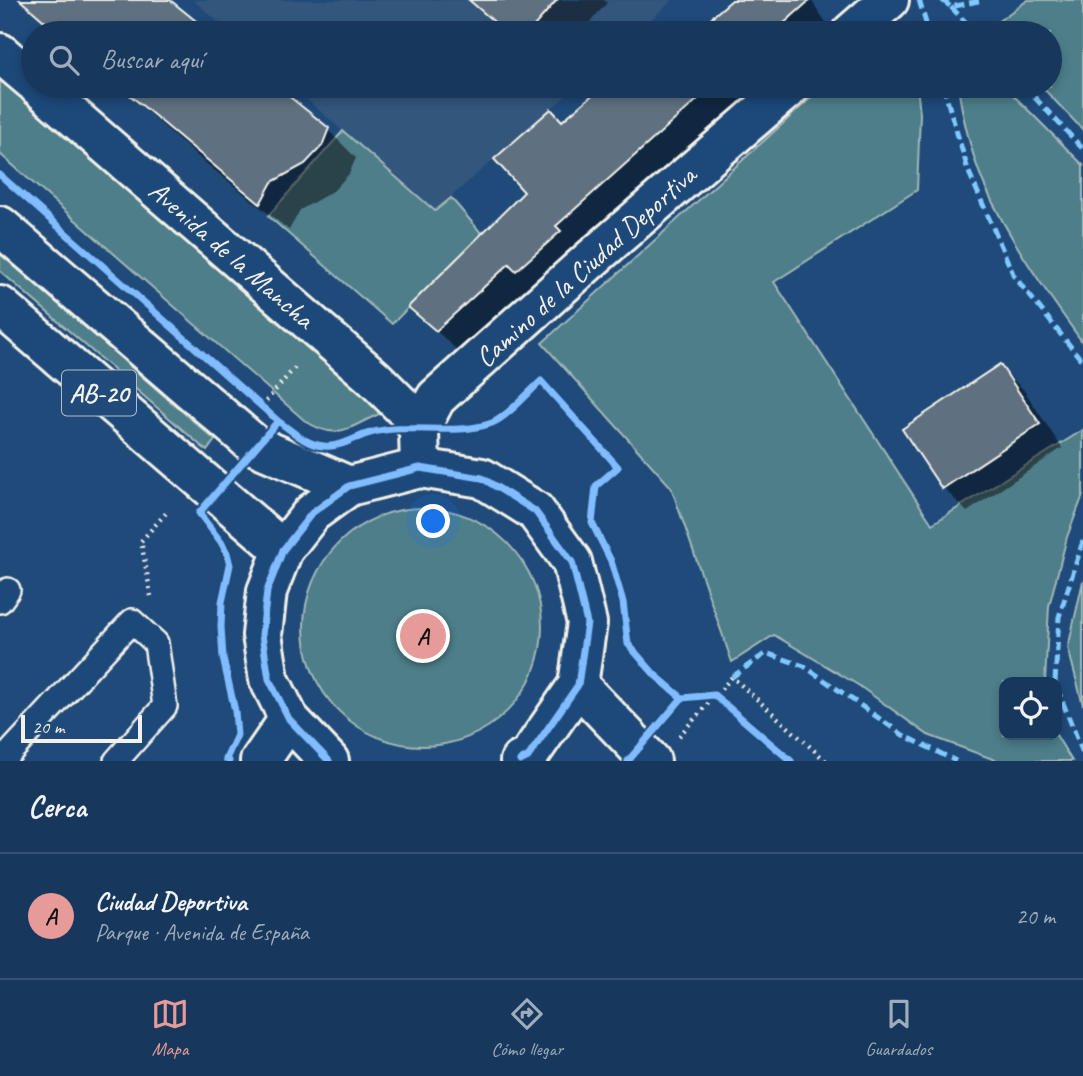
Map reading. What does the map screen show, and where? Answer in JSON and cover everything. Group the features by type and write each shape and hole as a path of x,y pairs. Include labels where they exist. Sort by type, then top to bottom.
{"main road":[{"path":"864,21 887,1"},
{"path":"0,53 21,71"},
{"name":"Avenida de la Mancha","path":"52,98 374,378 407,411 419,430"},
{"name":"Camino de la Ciudad Deportiva","path":"420,468 419,430 436,398 777,98"},
{"name":"AB-20","path":"0,226 256,446"},
{"name":"AB-20","path":"0,306 283,550"},
{"path":"256,446 349,486"},
{"path":"329,761 289,719 269,679 262,635 267,591 283,550 312,513 349,486 420,468 482,478 535,511 572,562 587,623 578,685 528,760"},
{"path":"578,685 662,752"},
{"path":"260,761 289,719"}],"lane":[{"path":"2,761 132,621 156,643 165,706 116,761"}],"path":[{"path":"256,446 278,421 261,406 302,359"},
{"path":"143,630 152,603 141,541 167,512"},
{"path":"662,752 732,677 826,761"},
{"path":"704,696 714,695 724,703"}],"shaded area":[{"path":"193,0 673,0 649,21 217,21"},
{"path":"305,98 563,98 435,211"}],"green space":[{"path":"1028,0 1083,0 1083,130 1052,98 1062,98 1062,21 998,21"},
{"path":"0,66 21,84 21,98 37,98 378,397 379,414 350,428 333,431 315,427 304,420 0,154"},
{"path":"811,98 918,98 917,190 774,282 932,524 1083,430 1083,495 1067,537 1049,606 1045,677 999,677 999,740 1059,740 1072,761 998,761 928,735 858,685 774,635 732,662 671,487 542,343"},
{"path":"960,98 1016,98 1083,165 1083,343 1029,266 994,205 980,173"},
{"path":"343,131 435,211 451,198 482,234 392,324 268,216"},
{"path":"0,253 215,440 207,451 0,271"},
{"path":"423,508 446,510 469,517 489,528 507,543 522,561 533,581 540,604 540,650 533,673 522,693 507,711 489,726 469,737 446,744 423,746 400,744 377,737 357,726 339,711 324,693 313,673 306,650 304,627 306,604 313,581 324,561 339,543 357,528 377,517 400,510"},
{"path":"1083,581 1083,705 1068,648"}],"building":[{"path":"20,0 170,0 196,21 44,21"},
{"path":"469,0 557,0 539,21 493,21"},
{"path":"732,0 810,0 786,21 707,21"},
{"path":"133,98 291,98 329,128 322,146 305,164 272,182 260,204"},
{"path":"589,98 697,100 556,226 561,231 516,271 509,264 436,331 408,307 524,192 494,159 551,109 562,121"},
{"path":"1000,364 1040,424 942,489 902,429"}],"marked path":[{"path":"919,0 925,21"},
{"path":"942,0 951,7 983,0"},
{"path":"951,7 964,21"},
{"path":"947,98 968,170 1014,276 1083,362"},
{"path":"1035,98 1083,149"},
{"path":"1055,677 1059,617 1083,541"},
{"path":"732,677 766,653 804,666 903,735 956,761"},
{"path":"1062,700 1083,753"}],"cycle path":[{"path":"0,175 278,421 311,443 336,445 385,430 462,429 492,423 504,416 541,381 618,467 596,486 592,523 611,561 623,602 628,644 655,675 682,698 628,761"},
{"path":"229,761 226,759 237,735 235,711 223,658 221,627 222,602 230,565 221,542 199,513 278,421"},
{"path":"329,761 289,719 269,679 262,635 267,591 283,550 312,513 349,486 420,468 482,478 535,511 572,562 587,623 578,685 528,757 520,761"},
{"path":"682,698 714,695 791,761"}],"place":[{"name":"Ciudad Deportiva","path":"423,636"}]}
